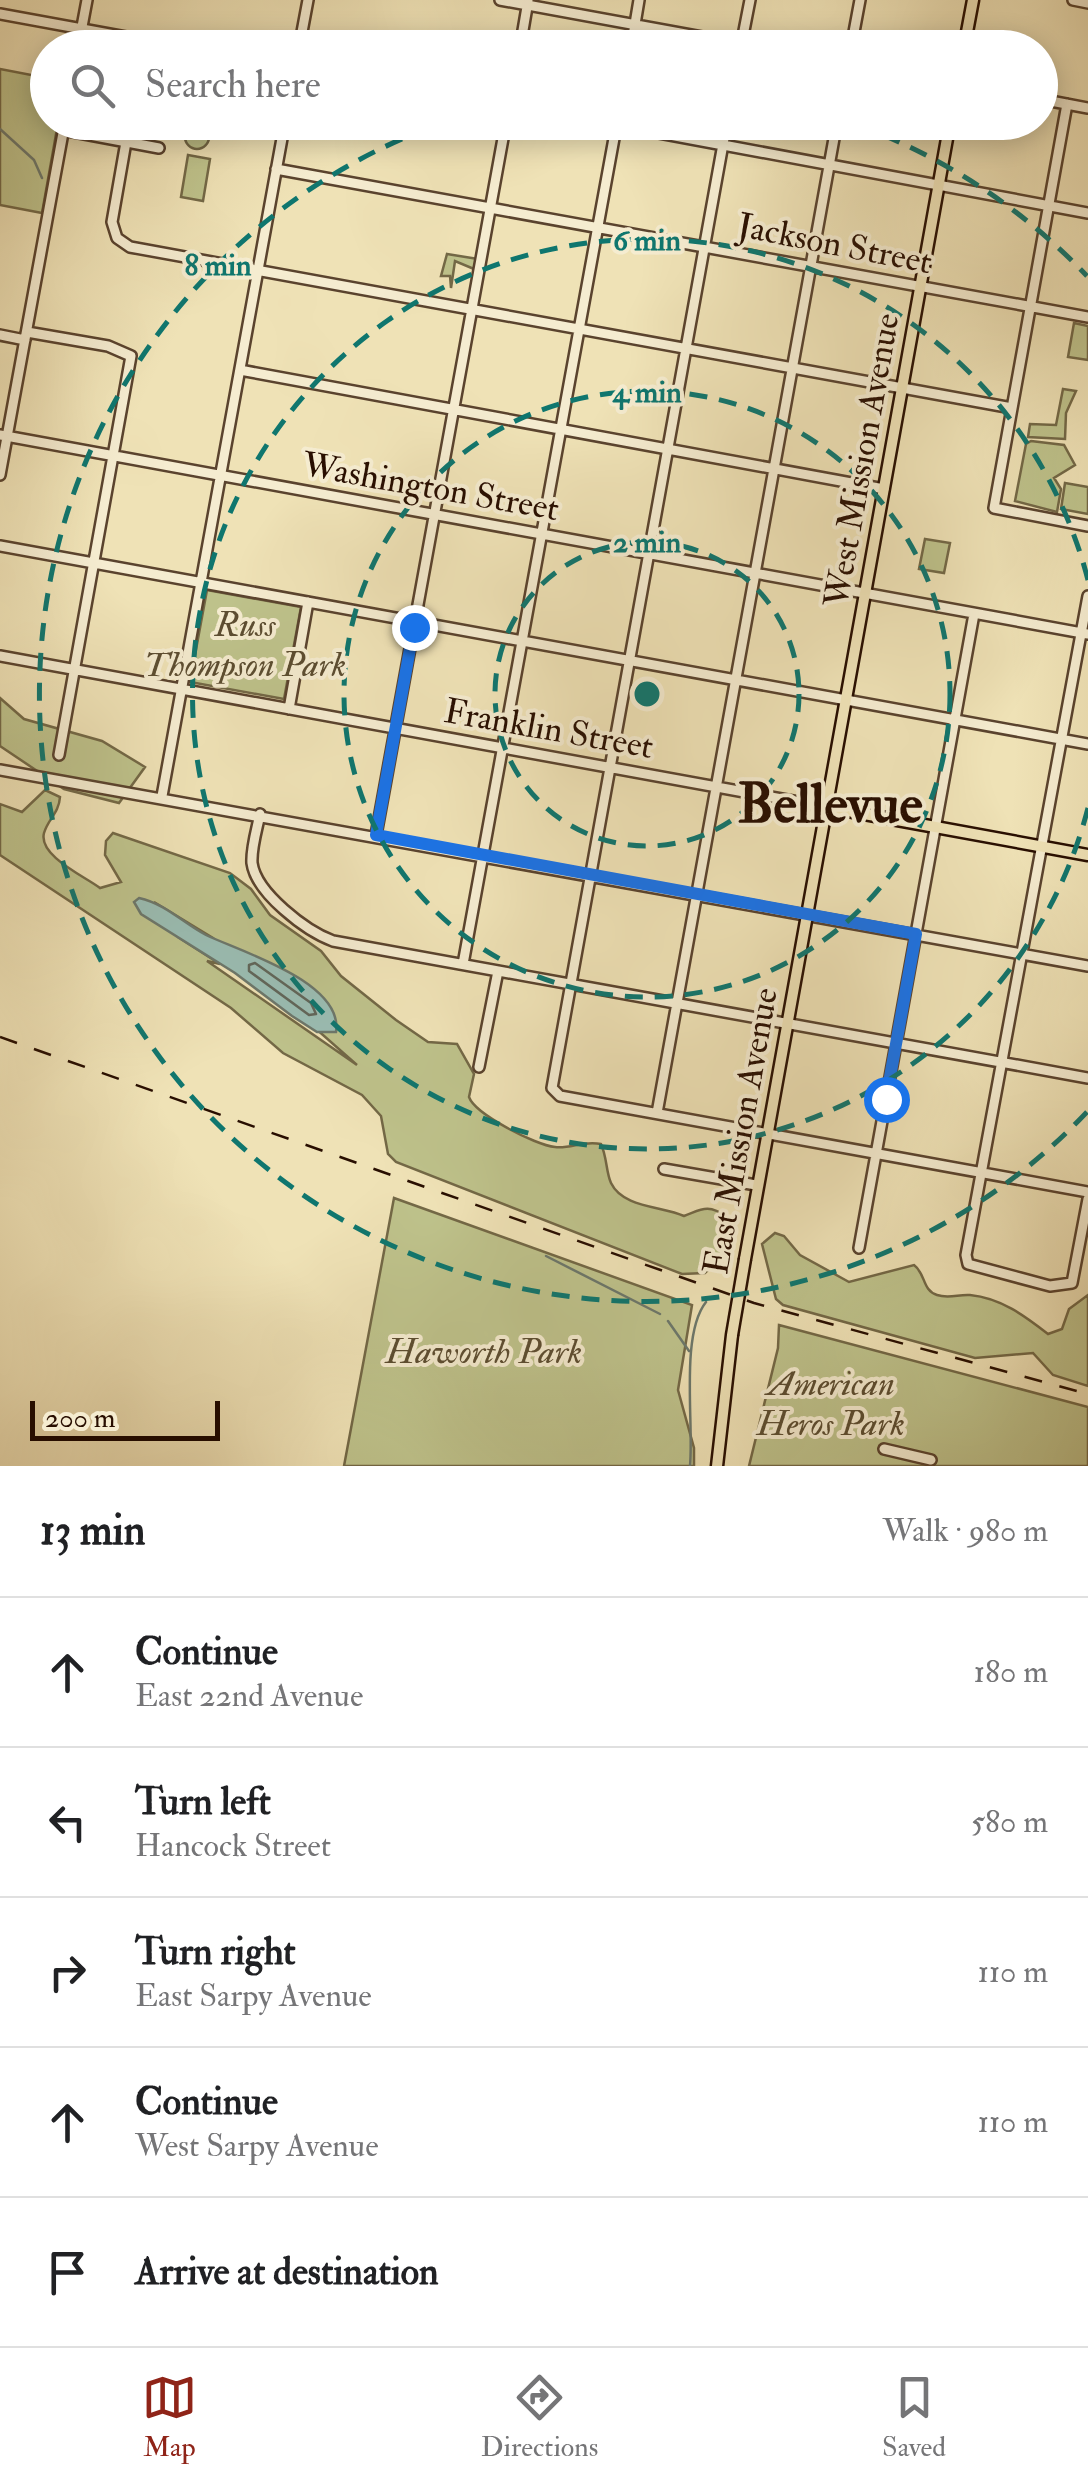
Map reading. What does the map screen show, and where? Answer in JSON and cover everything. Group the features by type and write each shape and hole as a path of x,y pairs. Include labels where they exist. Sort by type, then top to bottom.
{"main road":[{"path":"967,30 973,0"},
{"name":"West Mission Avenue","path":"826,807 947,140"},
{"name":"Franklin Street","path":"826,807 1088,855"},
{"name":"East Mission Avenue","path":"717,1466 732,1334 756,1185 826,807"}],"street":[{"path":"82,29 87,0"},
{"path":"302,30 308,0"},
{"path":"500,0 528,2 664,30"},
{"path":"634,30 639,0"},
{"path":"744,30 750,0"},
{"path":"854,30 860,0"},
{"path":"1073,0 1083,1"},
{"path":"523,30 528,2"},
{"path":"0,14 87,30"},
{"path":"1058,102 1088,108"},
{"path":"1066,104 996,510 1088,526"},
{"path":"0,476 4,436 61,140"},
{"path":"118,140 159,148"},
{"path":"162,796 282,140"},
{"path":"376,835 503,140"},
{"path":"463,964 614,140"},
{"path":"694,140 1088,213"},
{"path":"724,140 552,1082 554,1093 982,1173 1088,1196 1072,1283 1050,1286 968,1264 972,1227 982,1173 1004,1062 1042,847 1085,633 1088,596"},
{"path":"657,1113 835,140"},
{"path":"126,142 113,231 123,244 1012,408"},
{"name":"Jackson Street","path":"276,169 1088,317"},
{"path":"0,335 108,346 131,356 59,755"},
{"path":"240,370 884,489"},
{"name":"Washington Street","path":"4,436 1085,633"},
{"path":"0,546 1088,744"},
{"path":"289,709 308,602"},
{"path":"859,1248 974,614"},
{"name":"Franklin Street","path":"0,656 826,807"},
{"path":"0,770 162,796 1088,966"},
{"path":"260,814 252,860 257,878 315,933 333,941 1088,1078"},
{"path":"479,1068 498,970"},
{"path":"664,1170 756,1185"},
{"path":"884,1450 932,1460"}],"green space":[{"path":"0,69 30,75 30,140 55,140 42,213 0,205"},
{"path":"186,140 208,140 197,149"},
{"path":"188,155 210,159 203,201 181,197"},
{"path":"447,254 478,259 474,269 455,261 451,288 450,276 441,276"},
{"path":"1074,323 1088,326 1088,360 1068,357"},
{"path":"1063,389 1076,391 1066,413 1065,439 1028,437 1030,424 1056,425"},
{"path":"1031,441 1064,445 1075,465 1054,478 1061,489 1057,512 1015,501 1026,444"},
{"path":"1065,483 1088,487 1088,514 1061,509"},
{"path":"925,539 950,543 944,573 919,569"},
{"name":"Russ Thompson Park","path":"207,590 301,607 284,699 190,682"},
{"path":"0,698 24,719 102,741 145,767 119,803 64,789 0,746"},
{"path":"45,790 60,797 44,833 44,842 55,858 100,888 121,882 105,855 106,841 113,833 230,873 251,889 270,915 321,951 341,976 396,1020 428,1042 457,1044 474,1074 469,1097 482,1112 546,1145 601,1144 611,1183 634,1202 684,1216 704,1209 727,1217 733,1230 725,1253 705,1273 682,1274 396,1162 388,1154 381,1116 362,1095 283,1053 231,1008 0,855 0,804 22,812","holes":["154,902 213,938 357,1065 207,961 220,964 178,937"]},
{"name":"Haworth Park","path":"394,1198 692,1305 678,1390 694,1448 694,1466 344,1466"},
{"path":"775,1233 784,1236 800,1255 849,1282 914,1265 932,1293 992,1300 1048,1334 1062,1329 1069,1309 1088,1295 1088,1386 1053,1375 1033,1353 975,1358 783,1305 776,1299 762,1244"},
{"name":"American Heros Park","path":"779,1325 1088,1407 1088,1466 749,1466 778,1348"}],"water":[{"path":"139,898 307,984 324,998 334,1014 336,1032 317,1032 235,973 141,914 134,902"}],"waterway":[{"path":"0,129 34,160 42,178"},
{"path":"546,1256 660,1314"},
{"path":"690,1466 693,1335 706,1302"},
{"path":"668,1321 689,1351"}],"railway":[{"path":"0,1037 754,1303 1088,1394"}],"district":[{"name":"Bellevue","path":"830,803"}],"route":[{"path":"414,627 376,835 916,934 886,1099"}]}
